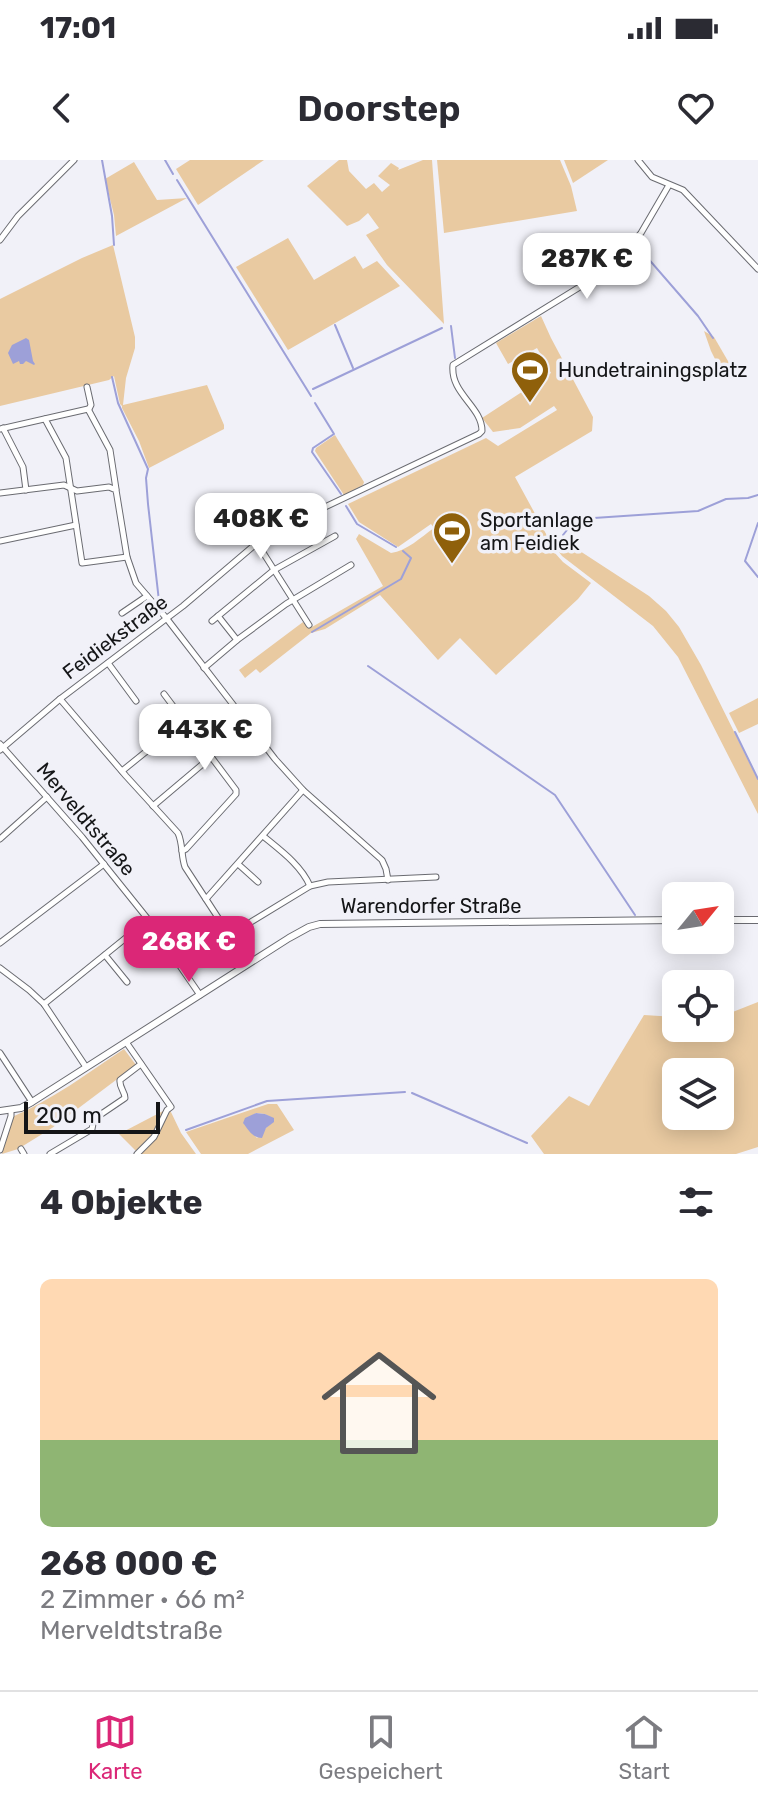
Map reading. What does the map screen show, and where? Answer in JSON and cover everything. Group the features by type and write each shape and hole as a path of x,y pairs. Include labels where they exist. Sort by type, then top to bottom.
{"main road":[{"name":"Warendorfer Straße","path":"0,1111 11,1111 32,1102 309,927 379,922 662,920"},
{"path":"734,920 758,920"}],"street":[{"path":"0,240 18,216 74,160"},
{"path":"638,160 652,177 683,190 758,269"},
{"name":"Feidiekstraße","path":"1,747 167,619 257,543 297,520 479,434 482,423 458,390 453,365 604,272 641,233 669,185"},
{"path":"26,490 23,467 2,428 88,409 91,405 87,387"},
{"path":"88,409 110,450 127,557 136,583 275,759 303,790 382,860 388,880"},
{"path":"45,419 66,458 82,563 127,557"},
{"path":"0,493 64,485 77,491 109,487 116,490"},
{"path":"0,541 76,525"},
{"path":"212,621 274,570 335,536"},
{"path":"257,543 309,625"},
{"path":"204,668 293,600 351,565"},
{"path":"122,613 147,596"},
{"path":"218,616 237,640"},
{"path":"108,663 136,701"},
{"path":"164,694 236,790 236,794 182,851"},
{"path":"60,699 178,833 185,867 230,936"},
{"path":"122,771 184,721"},
{"name":"Merveldtstraße","path":"1,747 104,864 200,995"},
{"path":"153,806 211,757"},
{"path":"206,899 303,790"},
{"path":"0,839 47,797"},
{"path":"263,836 292,860 310,886"},
{"path":"0,943 104,864"},
{"path":"238,864 258,882"},
{"path":"183,969 310,886 328,882 436,877"},
{"path":"44,1004 148,920"},
{"path":"105,955 127,982"},
{"path":"0,968 44,1004 86,1067"},
{"path":"126,1042 171,1107 154,1137 137,1154"},
{"path":"0,1053 32,1102"},
{"path":"50,1154 92,1129 94,1119 125,1098 120,1080 141,1064"},
{"path":"0,1150 11,1111"}],"shaded area":[{"path":"190,160 264,160 198,205 176,169"},
{"path":"339,160 347,160 349,171 366,189 374,183 382,192 390,185 378,176 391,163 398,170 423,160 432,160 444,324 387,265 366,235 379,228 368,213 347,226 307,186"},
{"path":"437,160 560,160 577,211 444,233"},
{"path":"564,160 608,160 573,183"},
{"path":"134,162 157,200 187,198 116,236 105,179"},
{"path":"288,238 314,280 355,256 363,269 377,261 400,286 288,350 236,267"},
{"path":"113,245 135,337 123,405 207,385 224,425 224,429 149,468 120,404 114,376 109,380 0,406 0,299"},
{"path":"541,316 593,417 592,431 515,477 551,543 544,554 554,552 591,583 578,599 496,675 460,638 438,660 380,595 325,629 311,633 260,673 256,669 245,678 239,670 303,622 308,628 312,627 383,586 356,539 359,534 391,553 408,547 434,528 431,524 398,547 359,522 348,504 486,438 498,446 557,410 554,406 520,428 493,432 482,418 551,373 537,348 508,364 496,343"},
{"path":"704,331 714,337 732,368 720,369"},
{"path":"335,435 364,482 344,495 315,451"},
{"path":"563,540 649,596 679,627 758,780 758,814 678,657 653,626 562,556 556,548"},
{"path":"758,698 758,724 739,733 729,713"},
{"path":"758,1002 758,1147 736,1154 544,1154 531,1136 569,1096 589,1106 644,1015 662,1016 662,1042 734,1042 734,1011"},
{"path":"124,1049 136,1065 52,1128 18,1149 2,1154 12,1117 56,1094"},
{"path":"268,1104 277,1104 294,1130 248,1154 201,1154 186,1132","holes":["256,1113 274,1119 257,1138 246,1123"]},
{"path":"165,1110 152,1137 136,1151 119,1134"},
{"path":"170,1110 196,1154 141,1154 156,1138"}],"water":[{"path":"26,338 35,364 26,361 20,364 19,361 13,364 8,353 12,345"},
{"path":"256,1113 274,1118 262,1138 253,1135 243,1123 245,1118"}],"waterway":[{"path":"102,160 114,245"},
{"path":"165,160 173,174"},
{"path":"177,180 311,396"},
{"path":"639,248 713,338"},
{"path":"335,325 353,368"},
{"path":"451,326 455,358"},
{"path":"313,389 442,328"},
{"path":"112,377 118,403 148,469 148,504 159,601"},
{"path":"315,403 334,434 313,448 312,452 341,494"},
{"path":"563,535 579,519 698,511 726,499 758,495"},
{"path":"346,506 357,524 396,547"},
{"path":"758,523 745,561 758,577"},
{"path":"312,632 401,579 411,558 403,551"},
{"path":"368,666 555,795 635,915"},
{"path":"735,732 758,779"},
{"path":"186,1130 267,1101 405,1092"},
{"path":"412,1093 527,1143"}],"place":[{"name":"Hundetrainingsplatz","path":"530,404"},
{"name":"Sportanlage am Feidiek","path":"452,565"}]}
